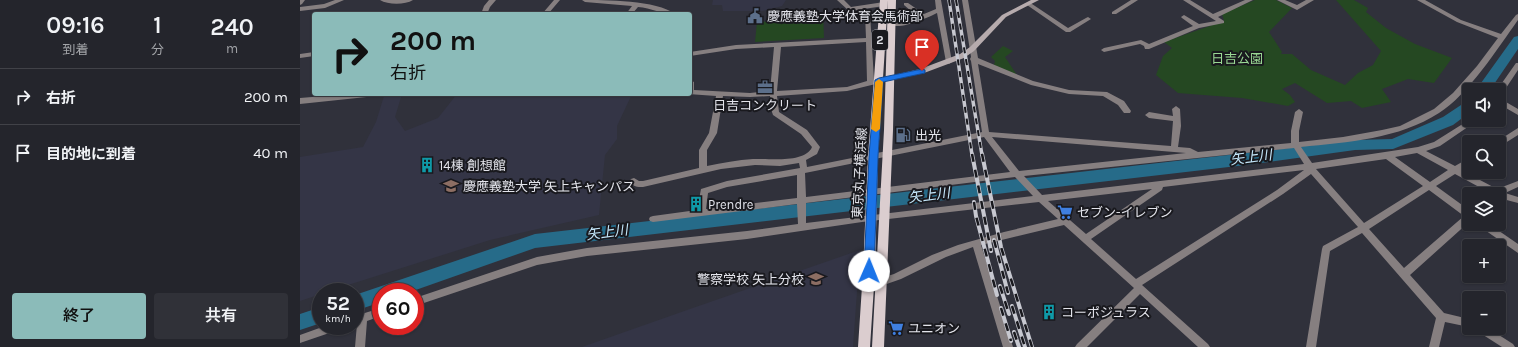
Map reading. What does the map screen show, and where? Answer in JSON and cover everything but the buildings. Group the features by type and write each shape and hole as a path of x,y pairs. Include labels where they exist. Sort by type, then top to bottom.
{"main road":[{"name":"東京丸子横浜線","path":"878,347 888,153 892,24 887,1"},
{"name":"東京丸子横浜線","path":"864,347 874,156 875,82 887,1"}],"street":[{"path":"300,9 325,6 341,0"},
{"path":"383,0 390,2 410,0"},
{"path":"485,12 487,6 493,0"},
{"path":"547,12 557,0"},
{"path":"585,0 651,6 667,12"},
{"path":"840,0 850,9 887,1"},
{"path":"938,0 949,62"},
{"path":"965,0 973,59 986,134 1017,176 1205,347"},
{"path":"692,92 750,95 839,90 922,71 949,62 972,49 1004,16 1036,0"},
{"path":"1114,13 1135,0"},
{"path":"1104,50 1141,42 1148,47 1198,26 1222,22 1186,0"},
{"path":"1214,16 1250,0"},
{"path":"1280,0 1297,8 1311,0"},
{"path":"1420,0 1459,21 1502,38"},
{"path":"906,4 923,17"},
{"path":"1029,4 1068,31 1088,19"},
{"path":"631,12 636,5"},
{"path":"892,24 906,23 940,10"},
{"path":"868,14 869,53 875,82"},
{"path":"653,218 802,203 872,192 1295,144 1343,140 1382,133 1402,128 1421,120 1437,111 1456,95 1518,16"},
{"path":"1184,17 1198,26"},
{"path":"692,54 736,47 869,40"},
{"path":"634,181 637,184 643,184 703,169 754,162 780,163 802,159 814,152 816,147 803,130 777,115 774,111 778,45"},
{"path":"869,53 880,53"},
{"path":"300,56 312,54"},
{"path":"973,59 1031,83 1069,92 1104,94 1121,103 1128,111"},
{"path":"1505,83 1518,65"},
{"path":"703,169 703,150 713,133 720,93"},
{"path":"300,102 357,96"},
{"path":"1506,105 1518,112"},
{"path":"1174,149 1176,109"},
{"path":"1299,112 1295,131 1295,144 1310,166 1441,317 1462,322"},
{"path":"1149,115 1176,119"},
{"path":"424,299 537,261 587,252 747,235 802,224 871,218 1038,196 1160,184 1310,166 1418,150 1437,144 1465,127"},
{"path":"1506,139 1518,131"},
{"path":"701,213 704,191 727,184 926,147 961,138 986,134 1174,149 1190,151 1198,155"},
{"path":"1418,150 1486,187"},
{"path":"1387,155 1462,211"},
{"path":"802,159 804,169 801,171 802,224"},
{"path":"1311,347 1326,249 1364,228 1462,165"},
{"path":"1080,347 1138,286 1280,192 1310,166"},
{"path":"1085,239 1158,188 1160,184"},
{"path":"1506,189 1518,184"},
{"path":"1506,197 1518,200"},
{"path":"881,282 894,279 941,255 976,243 1065,221"},
{"path":"1404,274 1462,222"},
{"path":"1492,231 1518,249"},
{"path":"976,243 1008,347"},
{"path":"1434,347 1441,317"},
{"path":"300,339 312,335"},
{"path":"360,335 360,347"},
{"path":"1491,335 1510,347"}],"shaded area":[{"path":"713,0 786,0 782,6 763,11 723,11 722,5 712,5"},
{"name":"慶應義塾大学 矢上キャンパス","path":"384,96 401,96 395,117 405,131 438,118 455,96 631,96 617,126 617,139 605,155 599,215 490,240 354,283 312,283 312,297 300,301 300,157 363,147 376,122"},
{"name":"警察学校 矢上分校","path":"860,250 853,347 582,347 690,309"}],"green space":[{"name":"日吉公園","path":"1255,0 1276,0 1292,8 1269,32 1282,52 1281,54 1292,54 1311,70 1345,85 1358,73 1373,65 1381,51 1336,0 1354,0 1368,8 1366,12 1386,28 1415,44 1452,58 1434,83 1408,79 1382,89 1391,102 1362,108 1351,101 1327,103 1295,83 1282,89 1290,95 1295,102 1288,106 1242,98 1178,93 1156,75 1163,56 1172,48 1164,42 1224,21 1222,14"},
{"path":"823,12 824,38 755,42 757,22 773,21 774,14"},
{"path":"1003,46 1013,51 1005,57 1017,75 994,65 995,61 991,57"}],"waterway":[{"name":"矢上川","path":"1488,83 1518,40"},
{"name":"矢上川","path":"414,283 535,241 1246,159 1355,145 1393,144 1448,121 1462,111"},
{"name":"矢上川","path":"364,300 372,297"},
{"name":"矢上川","path":"300,322 312,318"}],"railway":[{"path":"949,0 972,155"},
{"path":"956,0 982,155"},
{"path":"972,154 991,251"},
{"path":"982,154 1001,247 1032,347"},
{"path":"974,202 976,216 997,295"},
{"path":"994,240 1008,293"},
{"path":"1000,286 1009,314"},
{"path":"1012,306 1025,347"},
{"path":"1001,308 1011,341"},
{"path":"1014,332 1019,347"}],"slow traffic":[{"path":"876,129 879,82"}],"place":[{"name":"慶應義塾大学体育会馬術部","path":"755,16"},
{"name":"日吉コンクリート","path":"765,87"},
{"name":"出光","path":"903,135"},
{"name":"14棟 創想館","path":"427,165"},
{"name":"慶應義塾大学 矢上キャンパス","path":"451,186"},
{"name":"Prendre","path":"696,204"},
{"name":"セブン-イレブン","path":"1065,212"},
{"name":"警察学校 矢上分校","path":"816,279"},
{"name":"コーポジュラス","path":"1049,312"},
{"name":"ユニオン","path":"896,328"}],"route":[{"path":"869,271 879,80 922,71"}]}
